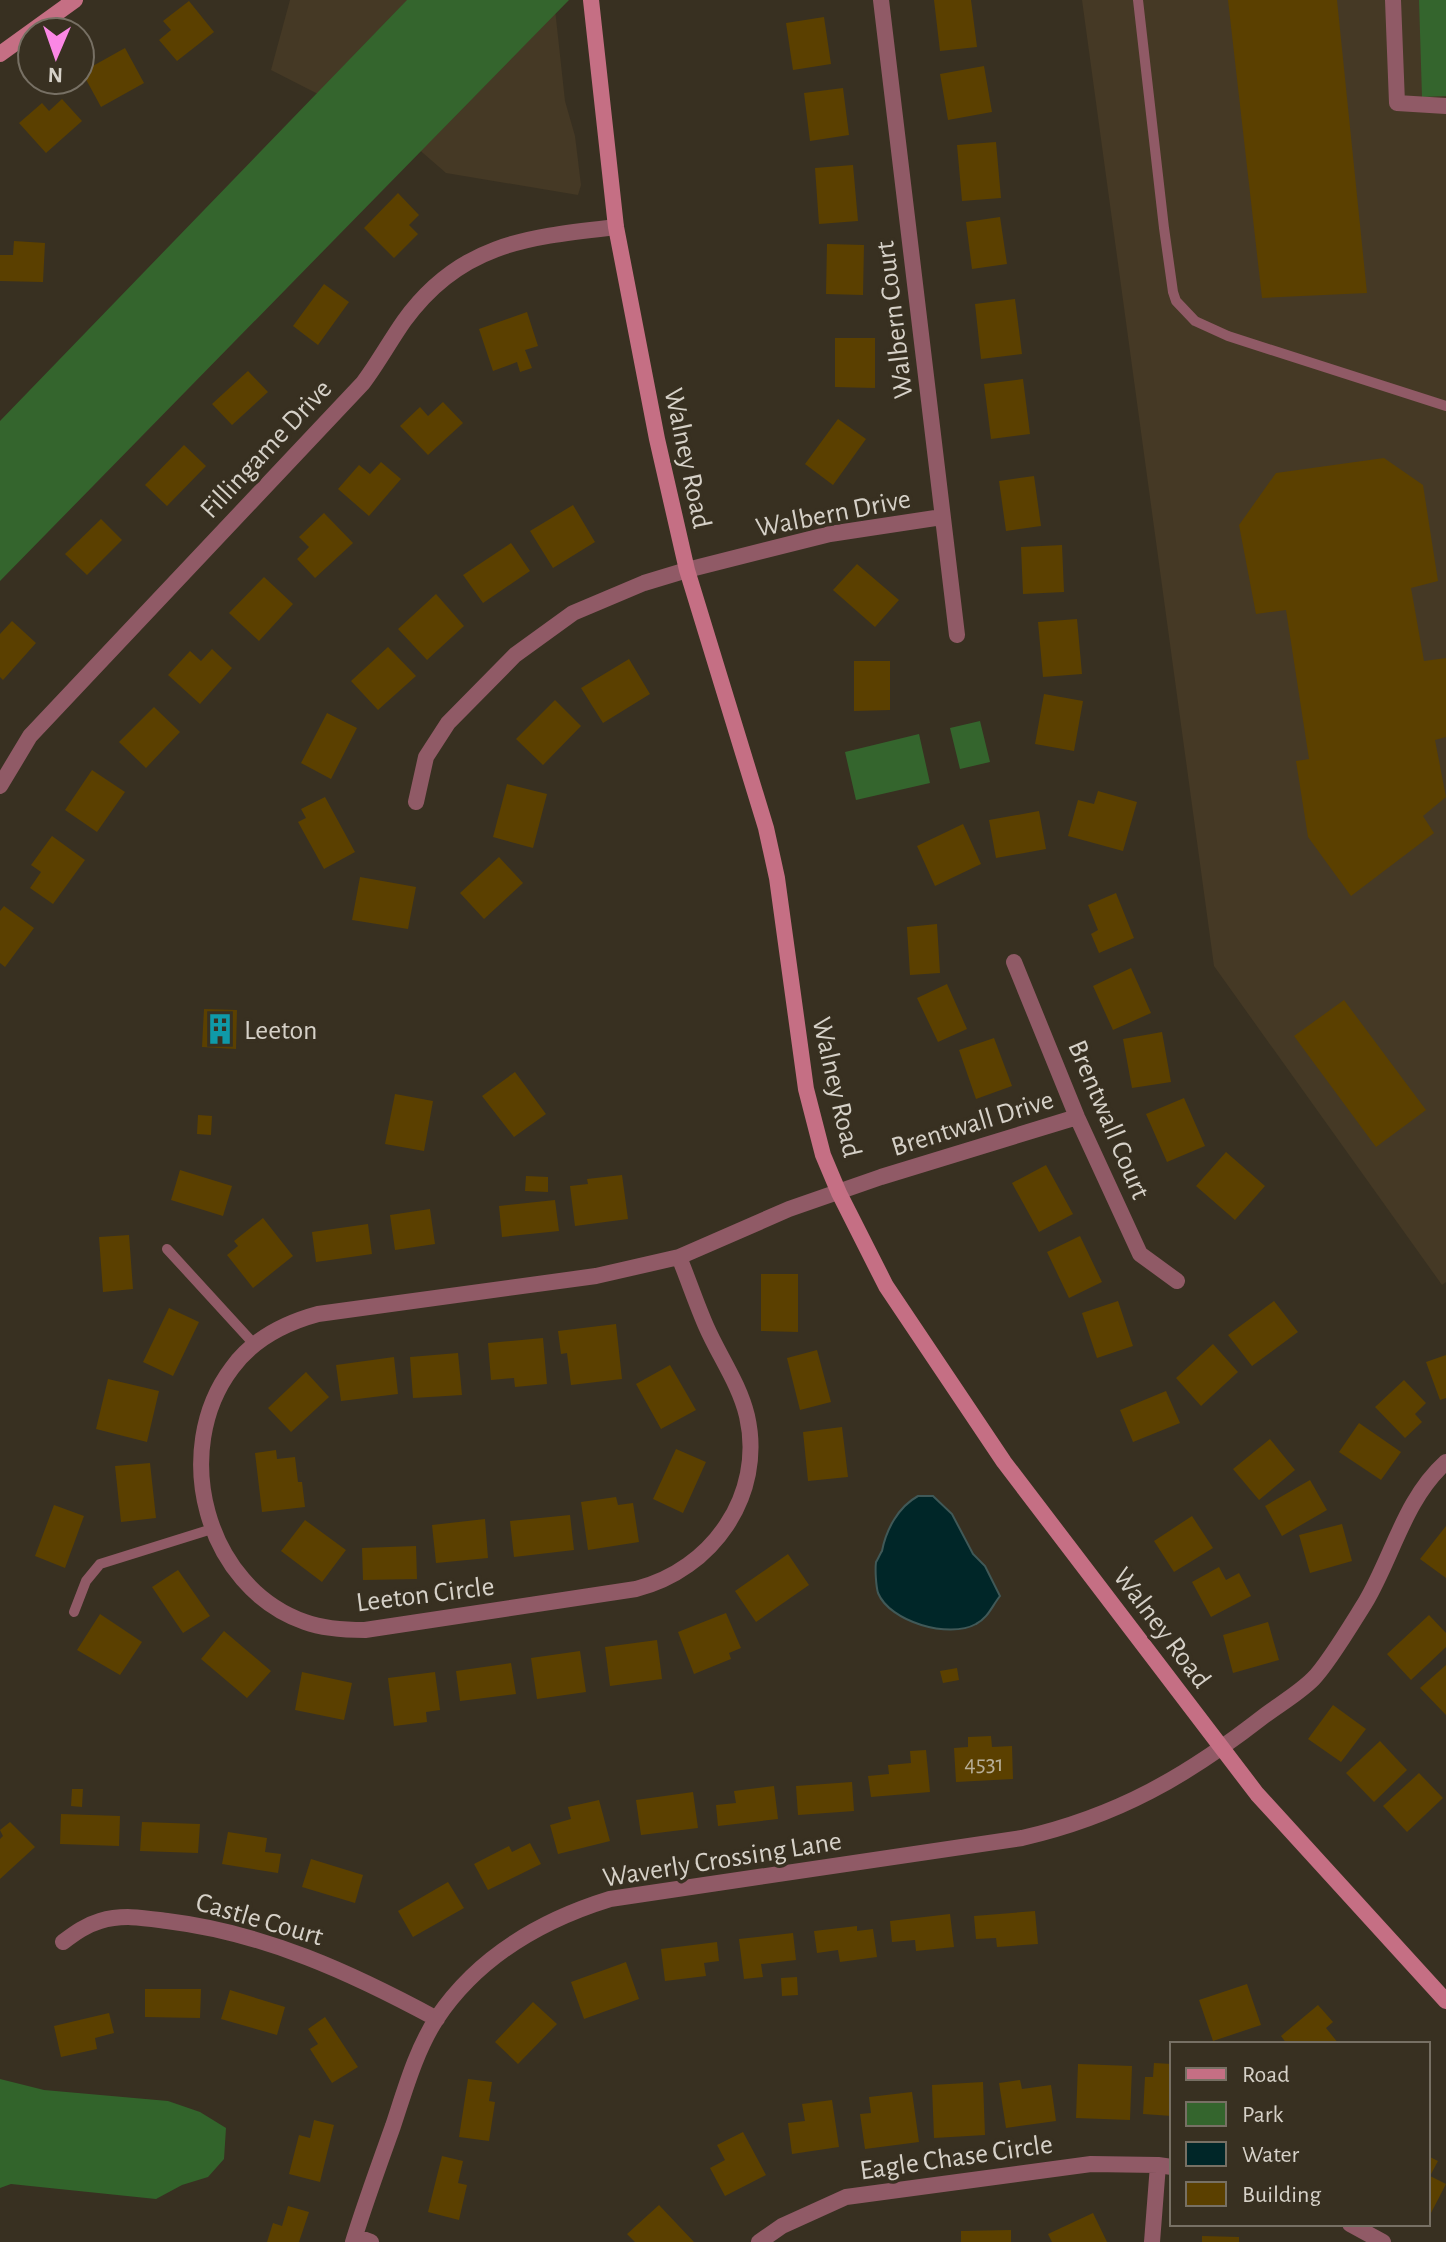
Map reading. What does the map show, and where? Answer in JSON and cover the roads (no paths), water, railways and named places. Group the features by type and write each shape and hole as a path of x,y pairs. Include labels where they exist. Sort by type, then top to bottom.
{"main road":[{"path":"0,54 75,0"},
{"name":"Walney Road","path":"591,0 616,227 657,439 687,570 766,828 777,878 806,1089 823,1155 839,1193 886,1286 1004,1462 1257,1794 1446,2001"}],"street":[{"name":"Walbern Court","path":"881,0 957,635"},
{"path":"1393,0 1397,103 1446,106"},
{"name":"Fillingame Drive","path":"0,786 30,736 363,383 404,322 444,279 485,253 517,241 616,227"},
{"name":"Walbern Drive","path":"416,802 426,757 436,738 515,655 573,613 644,583 687,570 830,534 942,517"},
{"name":"Brentwall Court","path":"1014,962 1077,1117 1140,1254 1177,1281"},
{"name":"Brentwall Drive","path":"839,1193 881,1177 1077,1117"},
{"name":"Leeton Circle","path":"679,1257 707,1327 740,1394 750,1441 744,1487 731,1519 712,1546 677,1574 658,1583 622,1591 365,1630 335,1629 305,1622 262,1599 225,1557 212,1529 201,1479 202,1443 207,1417 217,1391 231,1369 255,1345 289,1323 318,1314 596,1276 679,1257 789,1209 839,1193"},
{"name":"Waverly Crossing Lane","path":"360,2240 404,2094 426,2038 437,2019 477,1973 506,1948 538,1927 610,1899 1022,1838 1106,1814 1146,1795 1223,1748 1313,1678 1365,1602 1429,1477 1446,1462"},
{"name":"Castle Court","path":"63,1942 98,1921 117,1917 182,1923 234,1933 334,1966 437,2019"},
{"name":"Eagle Chase Circle","path":"759,2242 782,2226 846,2197 1091,2164 1165,2166"},
{"path":"1152,2242 1165,2166"},
{"path":"1354,2226 1383,2242"}],"lane":[{"path":"1138,0 1173,292 1183,310 1195,321 1228,336 1446,406"},
{"path":"167,1249 255,1345"},
{"path":"74,1612 86,1581 100,1564 212,1529"}],"water":[{"path":"918,1496 933,1496 952,1514 1000,1596 987,1615 976,1624 951,1630 921,1625 895,1612 878,1593 876,1562 886,1535 899,1513"}],"place":[{"name":"Leeton","path":"220,1029"}]}
